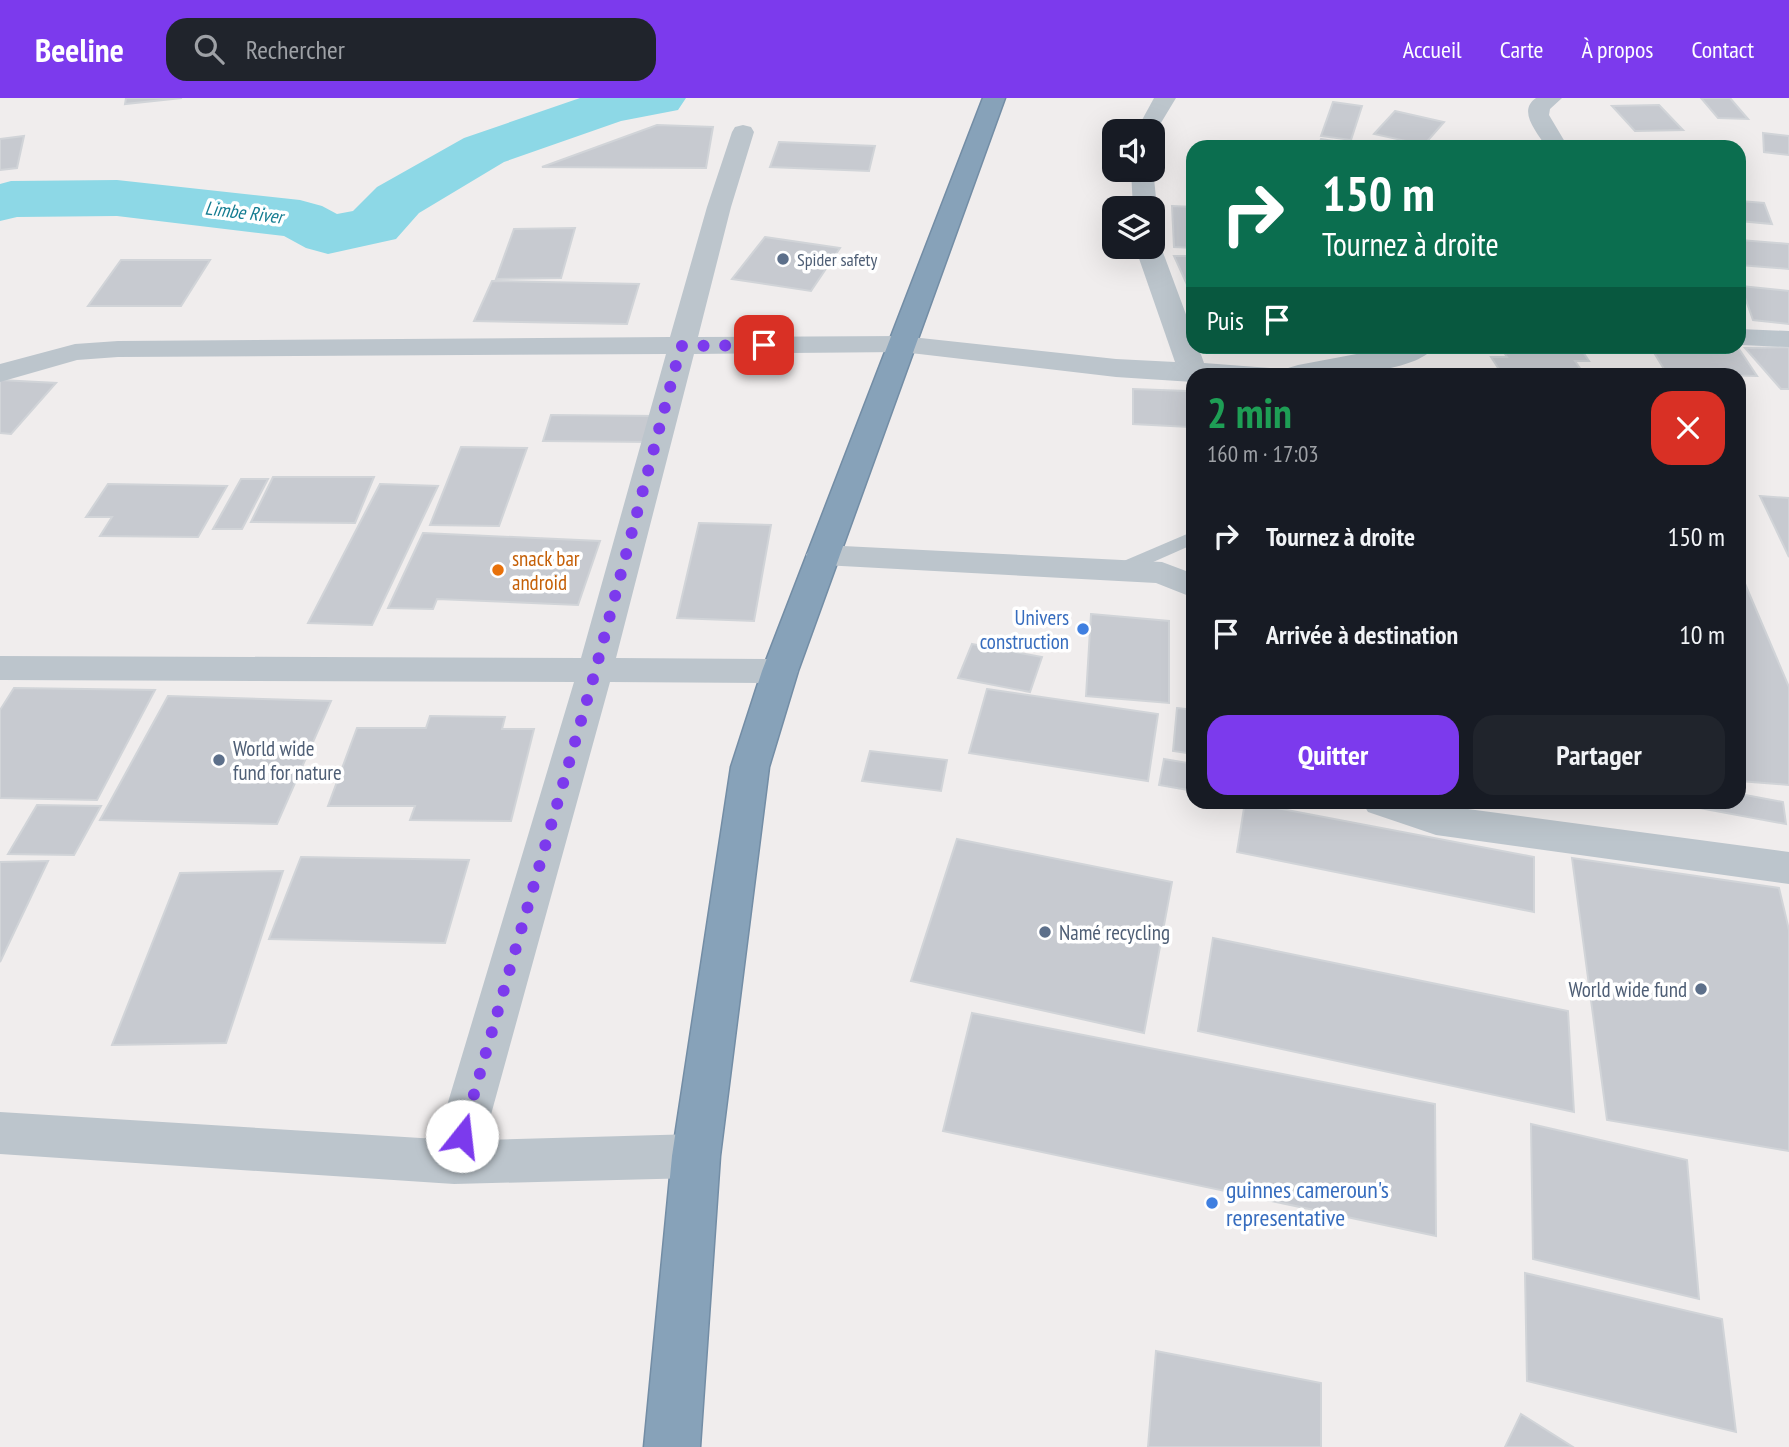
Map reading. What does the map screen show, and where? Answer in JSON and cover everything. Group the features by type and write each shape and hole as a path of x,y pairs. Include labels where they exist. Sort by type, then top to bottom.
{"highway":[{"path":"672,1447 696,1156 750,767 780,671 994,98"}],"street":[{"path":"1154,119 1165,98"},
{"path":"1550,98 1539,106 1538,115 1553,140"},
{"path":"454,1162 595,672 719,207 743,132"},
{"path":"1152,259 1186,353"},
{"path":"1746,337 1789,339"},
{"path":"0,373 75,352 118,349 902,344 1116,368 1186,373"},
{"path":"1333,368 1406,354"},
{"path":"823,555 1162,573 1186,584"},
{"path":"0,668 780,671"},
{"path":"1403,809 1436,820 1789,868"},
{"path":"0,1133 454,1162 696,1156"}],"lane":[{"path":"1119,570 1186,541"}],"building":[{"path":"126,98 182,98 125,104"},
{"path":"1701,98 1730,98 1748,119 1718,118"},
{"path":"1333,102 1362,106 1351,140 1321,136"},
{"path":"1659,105 1683,130 1635,131 1612,106"},
{"path":"1395,111 1444,122 1428,140 1401,140 1374,134"},
{"path":"657,125 713,127 706,168 542,167"},
{"path":"1763,133 1789,136 1789,155 1764,152"},
{"path":"24,136 17,168 0,170 0,139"},
{"path":"779,142 875,146 869,171 770,167"},
{"path":"1746,202 1764,203 1772,224 1746,222"},
{"path":"1172,206 1186,207 1186,248 1174,247"},
{"path":"575,228 561,278 496,279 514,229"},
{"path":"765,237 840,248 811,291 732,279"},
{"path":"1746,240 1789,244 1789,269 1746,265"},
{"path":"1174,256 1186,256 1186,282"},
{"path":"121,260 210,260 181,306 88,306"},
{"path":"492,281 639,284 627,324 474,321"},
{"path":"1746,287 1789,291 1789,324 1753,320 1746,300"},
{"path":"1789,347 1789,389 1781,389 1746,348"},
{"path":"1505,354 1584,354 1589,361 1575,361 1580,368 1498,368 1491,357 1507,357"},
{"path":"1655,354 1742,354 1757,376 1746,376 1746,368 1663,368"},
{"path":"0,380 56,383 11,434 0,433"},
{"path":"1133,389 1186,391 1186,427 1133,424"},
{"path":"551,415 658,416 651,442 543,441"},
{"path":"461,447 527,448 499,526 430,525"},
{"path":"273,477 374,477 355,523 251,522"},
{"path":"241,479 268,479 242,529 213,529"},
{"path":"108,484 227,486 198,537 100,536 112,517 86,517"},
{"path":"380,484 438,486 372,625 308,623"},
{"path":"1760,496 1789,498 1789,557"},
{"path":"699,523 771,525 754,621 677,618"},
{"name":"snack bar android","path":"423,533 600,541 578,605 437,599 433,609 388,608"},
{"path":"1746,586 1789,687 1789,785 1746,781"},
{"path":"1091,614 1169,621 1169,703 1086,696"},
{"path":"972,644 1042,657 1030,692 958,678"},
{"path":"14,688 155,690 97,800 0,798 0,710"},
{"path":"987,689 1158,714 1148,781 969,753"},
{"name":"World wide fund for nature","path":"168,696 331,701 277,824 100,820"},
{"path":"1177,708 1186,709 1186,753 1173,751"},
{"path":"430,716 505,717 502,729 534,729 511,821 410,820 415,806 328,806 357,728 426,728"},
{"path":"870,751 947,760 941,791 862,781"},
{"path":"1164,759 1186,763 1186,790 1159,785"},
{"path":"1746,795 1783,802 1786,824 1705,809 1746,809"},
{"path":"37,805 101,806 74,855 8,854"},
{"path":"1244,809 1282,809 1534,857 1534,912 1237,852"},
{"name":"Namé recycling","path":"957,839 1172,882 1144,1033 911,981"},
{"path":"301,857 469,860 445,943 269,939"},
{"path":"1572,858 1779,888 1789,930 1789,1151 1607,1120"},
{"path":"48,861 0,962 0,862"},
{"path":"283,871 226,1043 112,1045 180,873"},
{"path":"1213,938 1568,1011 1574,1112 1198,1031"},
{"path":"972,1013 1435,1104 1436,1236 943,1131"},
{"path":"1531,1124 1687,1160 1699,1299 1533,1259"},
{"path":"1525,1273 1722,1319 1736,1432 1527,1381"},
{"path":"1156,1351 1321,1383 1321,1447 1148,1447"},
{"path":"1521,1414 1573,1447 1505,1447"}],"waterway":[{"name":"Limbe River","path":"0,203 11,199 117,198 300,219 328,235 374,226 398,200 484,150 610,106 659,98"}],"place":[{"name":"Spider safety","path":"783,259"},
{"name":"snack bar android","path":"498,570"},
{"name":"Univers construction","path":"1083,629"},
{"name":"World wide fund for nature","path":"219,760"},
{"name":"Namé recycling","path":"1045,932"},
{"name":"World wide fund","path":"1701,989"},
{"name":"guinnes cameroun's representative","path":"1212,1203"}],"route":[{"path":"462,1136 595,672 681,346 764,345"}]}
